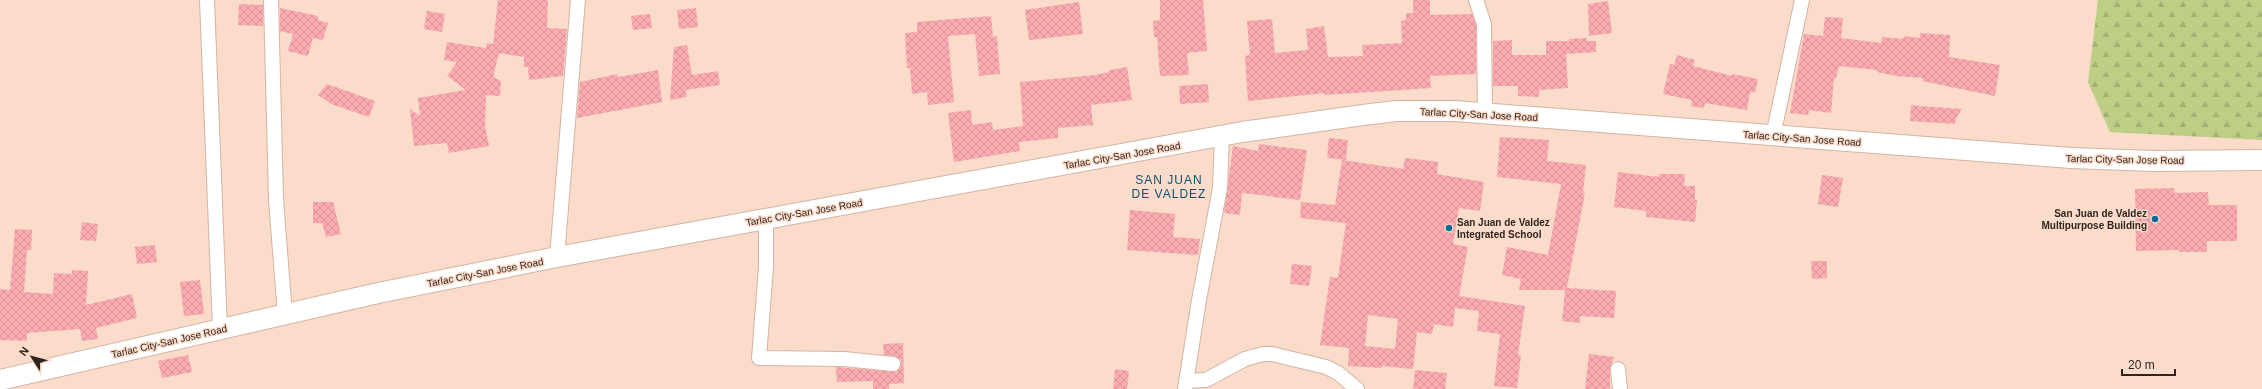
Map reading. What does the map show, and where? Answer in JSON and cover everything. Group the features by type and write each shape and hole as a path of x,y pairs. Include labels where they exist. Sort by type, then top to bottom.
{"main road":[{"name":"Tarlac City-San Jose Road","path":"0,380 378,293 557,257 1222,137 1396,111 1426,110 1485,114 2104,160 2262,160"}],"street":[{"path":"207,0 220,330"},
{"path":"271,0 276,200 285,315"},
{"path":"557,257 578,0"},
{"path":"1476,0 1484,24 1485,114"},
{"path":"1773,136 1802,0"},
{"path":"1222,137 1220,188 1199,300 1186,385 1206,380 1245,359 1263,354 1272,354 1326,367 1338,373 1358,389"},
{"path":"766,219 765,275 759,358 844,359 893,364"},
{"path":"1618,369 1620,389"}],"green space":[{"path":"2098,0 2262,0 2262,140 2110,132 2088,82"}],"building":[{"path":"498,0 548,0 547,28 567,29 563,76 529,80 528,67 524,67 524,57 499,53 493,77 501,81 500,96 486,95 485,126 489,146 449,153 447,143 414,146 410,109 420,116 418,98 466,90 447,76 457,62 444,60 447,42 486,48 487,43 493,44"},
{"path":"1160,0 1203,0 1207,51 1187,53 1189,75 1160,76 1157,37 1154,37 1153,21 1160,20"},
{"path":"1413,0 1430,0 1430,15 1472,14 1476,25 1476,74 1430,76 1431,88 1325,95 1324,93 1248,101 1245,56 1250,55 1247,21 1272,19 1275,53 1308,50 1306,29 1324,26 1328,57 1363,56 1362,45 1402,43 1401,21 1406,20 1406,13 1413,13"},
{"path":"1608,1 1612,33 1589,36 1588,4"},
{"path":"1079,2 1083,34 1029,40 1025,10"},
{"path":"239,4 263,5 263,26 238,25"},
{"path":"280,8 318,16 318,20 328,23 323,40 313,38 308,56 288,51 293,34 280,31"},
{"path":"696,8 698,27 679,29 677,10"},
{"path":"427,11 445,14 442,32 424,29"},
{"path":"650,14 652,28 633,30 631,16"},
{"path":"991,16 993,37 997,36 1000,74 979,76 975,34 948,36 954,102 928,105 927,92 912,94 910,68 907,68 905,33 917,32 917,22"},
{"path":"1825,17 1843,18 1841,38 1881,43 1882,37 1903,39 1904,36 1920,38 1920,33 1950,35 1949,57 2000,65 1995,96 1922,81 1923,78 1896,76 1877,72 1877,70 1839,66 1836,78 1834,78 1831,113 1809,110 1808,115 1790,113 1804,34 1823,36"},
{"path":"1587,38 1587,41 1596,41 1596,52 1566,54 1568,88 1539,90 1539,97 1518,96 1518,86 1493,86 1493,41 1512,40 1512,55 1546,55 1546,41 1569,41 1569,39"},
{"path":"687,45 692,75 718,71 720,85 685,90 687,97 670,100 674,47"},
{"path":"1677,55 1695,60 1693,66 1732,76 1732,74 1758,79 1755,93 1750,92 1747,110 1705,103 1704,108 1691,106 1692,100 1663,94 1670,64 1674,65"},
{"path":"1127,67 1132,100 1091,105 1093,125 1058,128 1058,138 1019,142 1020,151 954,162 948,113 971,110 972,125 992,122 993,130 1023,126 1020,82 1096,75 1109,72 1109,70"},
{"path":"658,70 662,102 577,118 580,82 617,74 618,77"},
{"path":"327,84 375,101 369,117 331,104 318,95"},
{"path":"1208,84 1209,102 1180,104 1179,86"},
{"path":"1911,105 1962,109 1956,118 1955,124 1910,121"},
{"path":"1500,137 1549,140 1547,161 1586,165 1583,193 1585,193 1567,288 1616,291 1614,318 1580,316 1580,323 1562,321 1565,290 1519,290 1521,279 1502,275 1507,247 1548,255 1561,184 1497,177"},
{"path":"1329,138 1348,140 1346,160 1327,158"},
{"path":"1259,144 1307,150 1300,200 1242,193 1240,215 1224,213 1233,146 1258,151"},
{"path":"1405,158 1438,162 1437,174 1484,182 1480,211 1459,208 1453,244 1468,247 1459,296 1525,306 1518,355 1521,355 1517,388 1494,386 1500,334 1477,331 1479,311 1455,308 1453,327 1434,324 1432,334 1417,332 1413,369 1382,366 1382,368 1348,366 1349,348 1320,345 1330,277 1338,278 1346,223 1300,218 1301,202 1335,205 1342,160 1403,169","holes":["1368,315 1398,319 1395,349 1365,346"]},
{"path":"1618,172 1659,177 1659,174 1685,174 1684,186 1695,186 1695,200 1697,200 1695,222 1646,217 1646,211 1614,207"},
{"path":"1822,175 1843,178 1838,207 1818,204"},
{"path":"2174,188 2175,193 2208,192 2209,205 2237,205 2237,241 2207,241 2207,252 2179,252 2179,250 2136,251 2135,189"},
{"path":"313,202 333,202 341,234 326,237 322,223 313,223"},
{"path":"1130,210 1175,214 1173,237 1200,239 1198,255 1127,250"},
{"path":"82,222 98,224 96,241 80,240"},
{"path":"15,229 32,230 31,250 27,250 24,292 53,294 54,273 72,274 72,270 88,271 86,305 132,294 137,318 96,328 98,339 82,341 80,329 27,333 27,341 0,340 0,289 10,290"},
{"path":"155,245 157,262 137,264 135,247"},
{"path":"1811,261 1827,261 1827,278 1812,279"},
{"path":"1292,264 1312,266 1309,286 1290,284"},
{"path":"200,280 204,314 184,316 180,282"},
{"path":"903,343 904,383 889,384 889,389 873,389 873,381 837,382 836,367 897,372 901,365 901,360 894,356 884,355 883,344"},
{"path":"1589,354 1614,357 1610,369 1610,389 1585,389"},
{"path":"188,355 192,372 162,378 158,361"},
{"path":"1115,369 1129,371 1127,389 1113,389"},
{"path":"1415,370 1447,373 1445,389 1413,389"}],"place":[{"name":"San Juan de Valdez Multipurpose Building","path":"2155,219"},
{"name":"San Juan de Valdez Integrated School","path":"1449,228"}],"district":[{"name":"SAN JUAN DE VALDEZ","path":"1169,187"}]}
